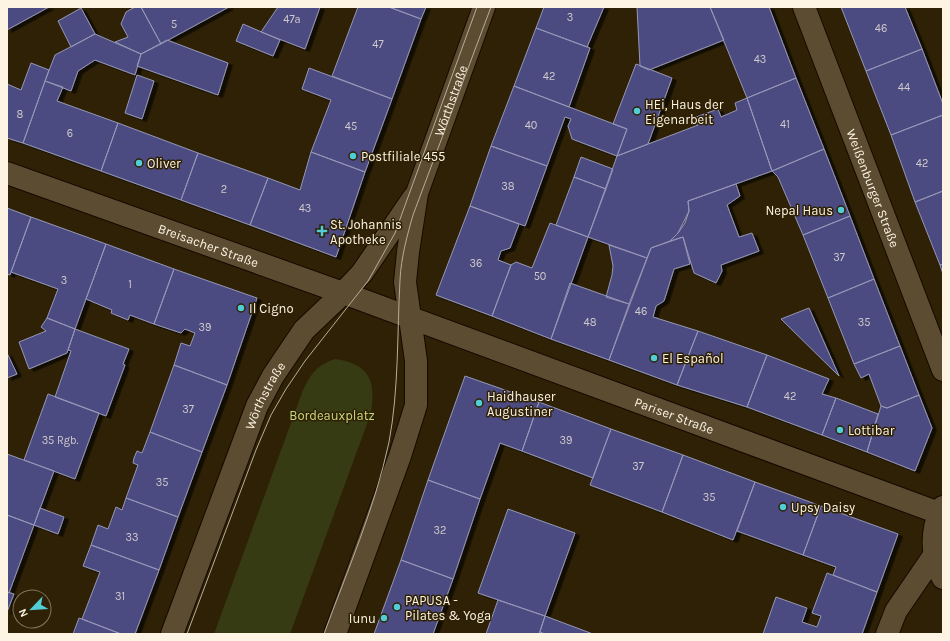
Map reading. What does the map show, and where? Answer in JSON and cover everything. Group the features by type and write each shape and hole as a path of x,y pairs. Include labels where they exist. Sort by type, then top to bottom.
{"street":[{"name":"Wörthstraße","path":"335,634 400,456 416,405 416,361 409,318 406,276 417,193 484,7"},
{"name":"Weißenburger Straße","path":"804,7 943,370"},
{"name":"Breisacher Straße","path":"7,173 344,293 409,318"},
{"name":"Wörthstraße","path":"172,634 257,406 273,376 304,330 344,293 376,254 417,193"},
{"name":"Pariser Straße","path":"409,318 941,510"},
{"path":"941,510 934,533 935,554 943,578"},
{"path":"887,634 896,611 935,554"}],"green space":[{"name":"Bordeauxplatz","path":"335,359 347,361 356,365 368,376 372,391 371,413 290,634 214,634 303,390 315,370 323,364"}],"building":[{"path":"7,7 49,7 7,30"},
{"path":"135,7 141,7 161,44 141,54 115,42 128,37 121,24 126,12"},
{"path":"141,7 229,7 161,44"},
{"path":"278,7 320,7 305,49 261,32"},
{"path":"358,7 389,7 421,19 392,99 332,76"},
{"path":"389,7 426,7 421,19"},
{"path":"544,7 604,7 587,47 536,28"},
{"path":"637,7 710,7 724,40 649,70 640,66"},
{"path":"710,7 769,7 796,78 747,98"},
{"path":"841,7 905,7 922,49 866,71"},
{"path":"81,8 95,34 71,47 58,21"},
{"path":"243,24 280,40 273,56 236,41"},
{"path":"536,28 590,48 569,107 514,86"},
{"path":"95,34 141,54 135,75 95,60 78,71 71,91 45,81 55,55"},
{"path":"167,40 228,63 218,95 137,66 141,54"},
{"path":"922,49 943,104 943,115 891,135 866,71"},
{"path":"31,63 49,70 23,143 7,138 7,84 21,90"},
{"path":"636,64 672,78 648,144 617,156 627,129 613,124"},
{"path":"309,68 392,99 365,172 311,152 331,100 302,89"},
{"path":"137,75 154,81 142,119 125,113"},
{"path":"796,78 824,149 772,171 747,98"},
{"path":"45,81 63,87 57,101 118,123 101,171 23,143"},
{"path":"514,86 627,129 617,156 572,139 568,126 571,119 565,117 547,166 491,146"},
{"path":"747,98 772,171 688,201 689,211 678,233 670,241 651,248 647,258 588,237 617,156 698,125 696,117 718,109 721,117 737,110 735,103"},
{"path":"943,115 943,191 915,202 891,135"},
{"path":"118,123 198,153 181,200 101,171"},
{"path":"491,146 547,166 525,226 470,206"},
{"path":"824,149 850,216 803,235 778,177 772,171"},
{"path":"311,152 365,172 336,257 250,225 268,178 300,190"},
{"path":"198,153 268,178 250,225 181,200"},
{"path":"581,157 613,169 606,189 574,177"},
{"path":"574,177 606,189 588,237 556,225"},
{"path":"736,184 740,196 727,205 739,237 752,233 759,251 721,265 722,271 716,283 694,273 683,237 670,241 685,223 689,211 688,201"},
{"path":"943,191 943,264 940,265 915,202"},
{"path":"470,206 519,224 510,248 501,251 498,260 511,265 492,316 436,295"},
{"path":"7,208 31,217 10,275 7,274"},
{"path":"850,216 874,279 828,298 803,235"},
{"path":"31,217 106,244 75,329 47,318 58,289 11,272"},
{"path":"550,223 588,237 551,339 492,316 511,265 516,262 532,268"},
{"path":"683,237 690,264 674,269 664,301 656,306 653,317 698,331 677,385 609,360 651,248"},
{"path":"106,244 174,269 154,324 130,315 128,320 111,313 112,310 86,299"},
{"path":"609,245 647,258 629,304 606,297 613,266"},
{"path":"943,264 943,274 940,265"},
{"path":"174,269 257,298 227,385 174,365 181,343 190,346 195,333 185,329 181,333 154,324"},
{"path":"874,279 900,346 854,364 828,298"},
{"path":"570,283 629,304 609,360 551,339"},
{"path":"809,308 839,376 781,319"},
{"path":"47,318 75,329 67,353 29,369 19,342 46,331 41,327"},
{"path":"75,329 129,349 123,364 125,365 106,416 55,397 71,351 68,350"},
{"path":"698,331 767,355 747,407 677,385"},
{"path":"900,346 919,395 887,408 881,406 869,374 861,378 854,364"},
{"path":"7,353 17,374 7,378"},
{"path":"767,355 829,379 822,394 836,398 822,435 747,407"},
{"path":"174,365 227,385 202,452 150,432"},
{"path":"465,376 539,402 522,451 500,443 480,499 428,480"},
{"path":"48,394 99,413 75,479 24,460"},
{"path":"919,395 932,428 915,471 867,452 881,406 887,408"},
{"path":"836,398 878,414 867,452 822,435"},
{"path":"539,402 611,429 593,478 522,451"},
{"path":"611,429 683,455 662,512 590,485"},
{"path":"150,432 202,452 178,517 126,498 138,465 133,463 134,458 137,451 142,453"},
{"path":"7,454 54,471 34,525 7,515"},
{"path":"683,455 755,482 733,540 662,512"},
{"path":"428,480 480,499 453,579 401,560"},
{"path":"755,482 821,506 803,555 737,531"},
{"path":"126,498 178,517 159,570 91,545 98,525 108,529 116,507 122,510"},
{"path":"821,506 898,534 877,592 833,575 836,567 803,555"},
{"path":"40,508 64,517 58,534 34,525"},
{"path":"508,509 575,533 545,616 478,593"},
{"path":"7,515 34,525 9,593 7,592"},
{"path":"91,545 159,570 135,634 121,634 82,619 100,572 83,566"},
{"path":"401,560 453,579 433,634 374,634"},
{"path":"827,573 877,592 862,634 763,634 776,597 807,608 802,622 817,627 821,616 812,613"},
{"path":"7,592 12,593 12,599 7,612"},
{"path":"498,600 545,616 539,634 486,634"},
{"path":"545,616 593,634 545,634 540,632"},
{"path":"79,618 82,619 121,634 73,634"}],"tram line":[{"path":"187,634 256,450 271,415 305,361 368,281 395,233 477,7"},
{"path":"324,634 368,515 389,442 395,402 401,272 403,255 413,215 491,7"}],"place":[{"name":"HEi, Haus der Eigenarbeit","path":"637,111"},
{"name":"Postfiliale 455","path":"353,156"},
{"name":"Oliver","path":"139,163"},
{"name":"Nepal Haus","path":"841,210"},
{"name":"St. Johannis Apotheke","path":"322,231"},
{"name":"Il Cigno","path":"241,308"},
{"name":"El Español","path":"654,358"},
{"name":"Haidhauser Augustiner","path":"479,403"},
{"name":"Lottibar","path":"840,430"},
{"name":"Upsy Daisy","path":"783,507"},
{"name":"PAPUSA - Pilates & Yoga","path":"397,607"},
{"name":"Iunu","path":"384,618"}]}
